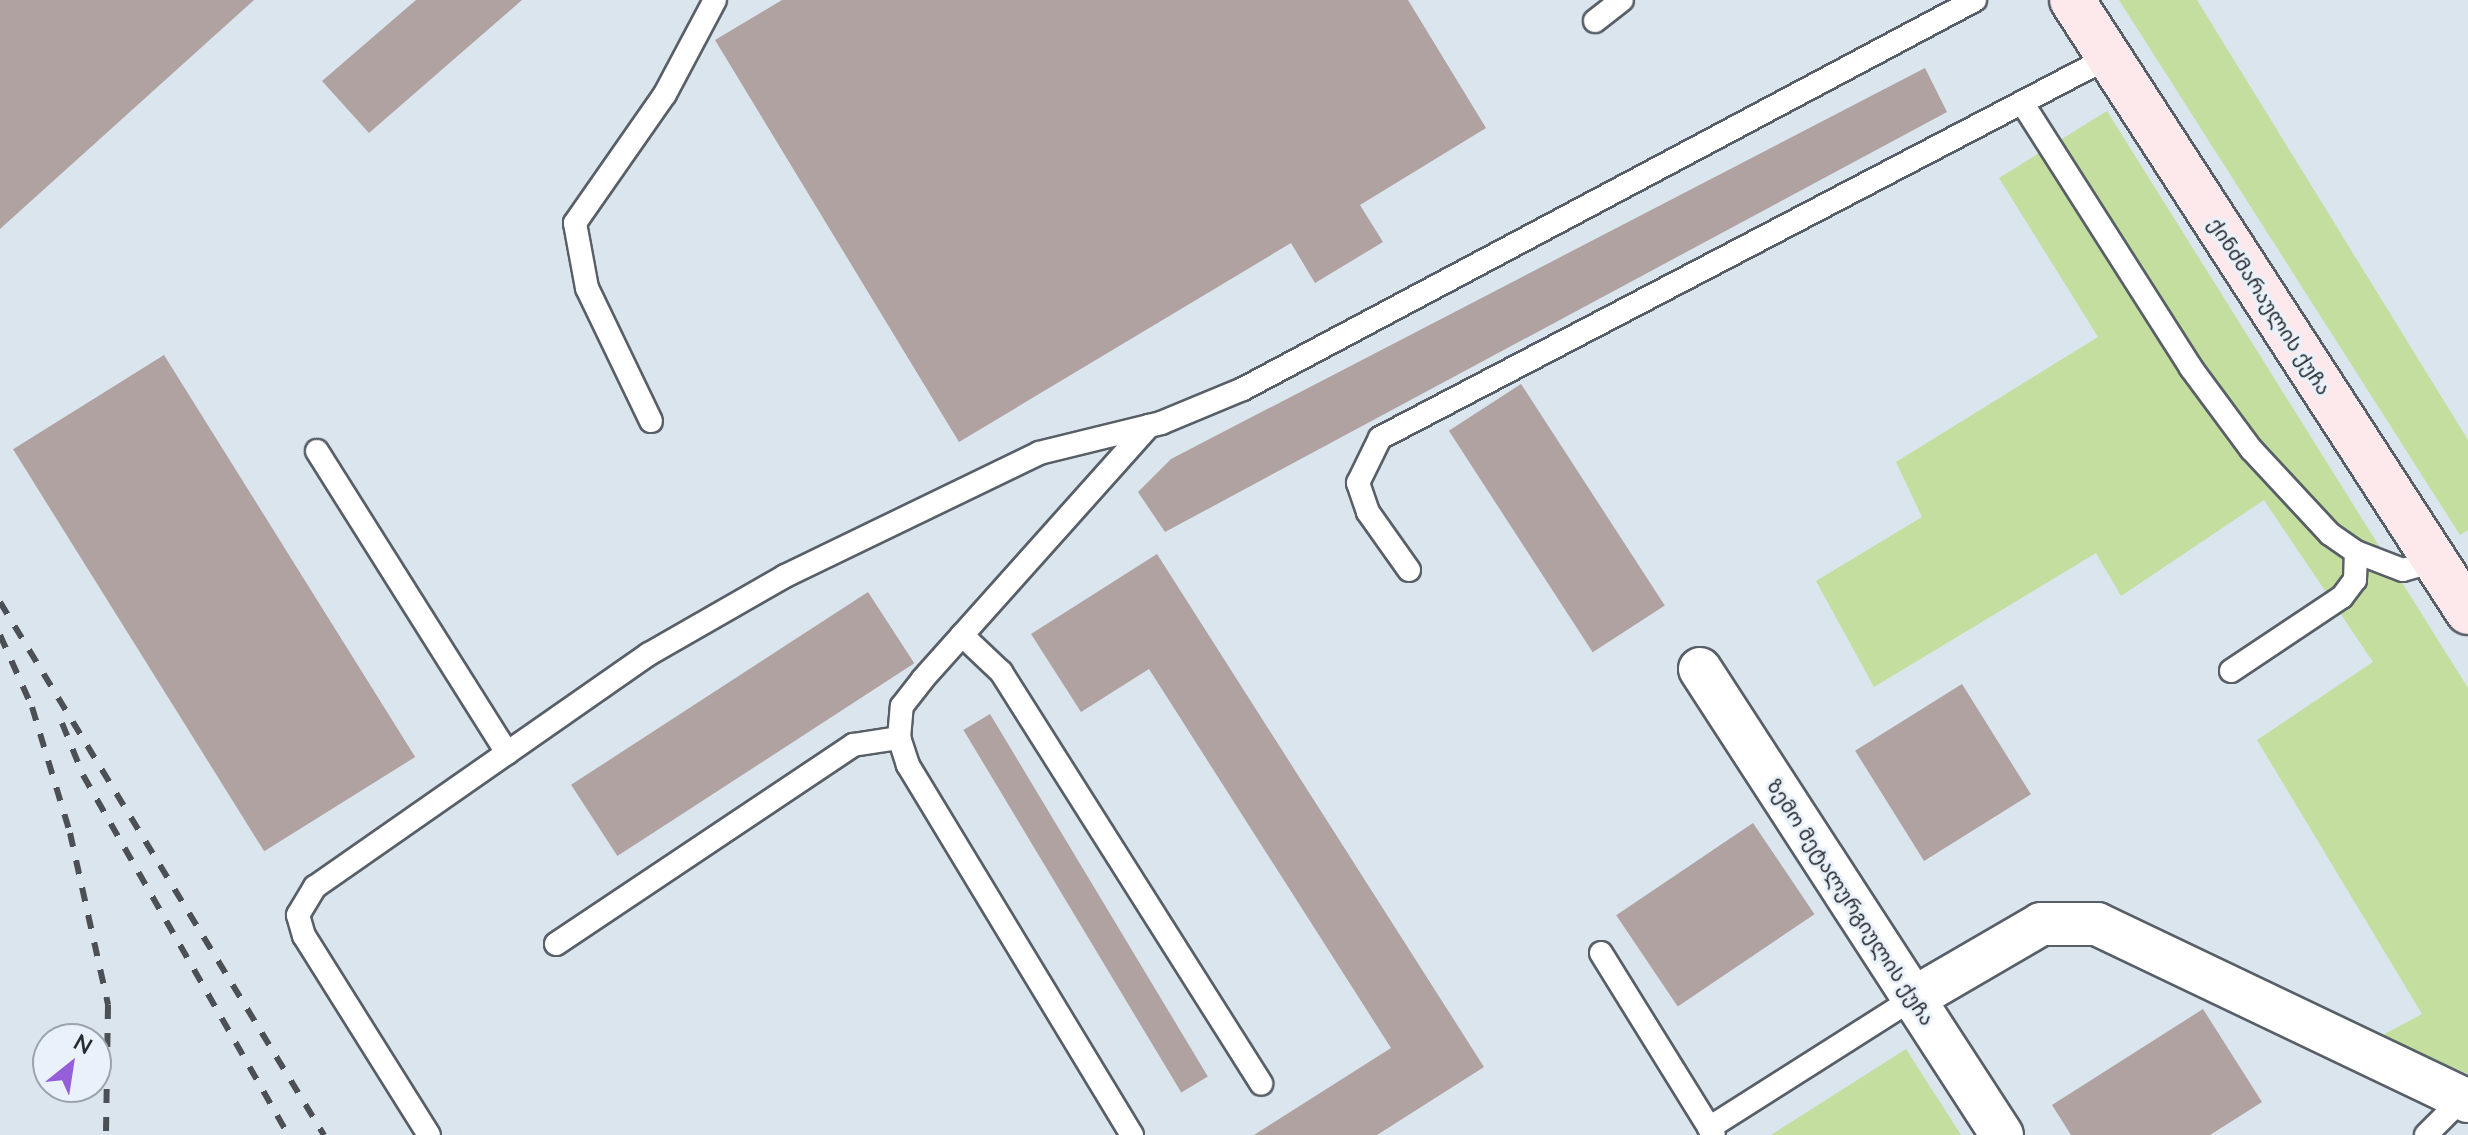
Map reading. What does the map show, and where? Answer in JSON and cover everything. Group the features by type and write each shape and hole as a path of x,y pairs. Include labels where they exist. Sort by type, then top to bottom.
{"main road":[{"name":"ქინძმარაულის ქუჩა","path":"2072,0 2467,609"}],"street":[{"name":"ზემო მეტალურგიულის ქუჩა","path":"1700,669 2002,1135"},
{"path":"1914,998 2041,924 2097,924 2466,1100"}],"lane":[{"path":"651,421 587,288 575,223 665,94 715,0"},
{"path":"1595,21 1622,0"},
{"path":"429,1135 304,936 298,915 315,887 649,654 889,521 1039,453 1149,426 1243,389 1975,0"},
{"path":"1409,570 1368,512 1358,483 1380,438 2109,57"},
{"path":"2023,104 2199,379 2251,449 2330,534 2356,552 2403,570 2435,561"},
{"path":"1132,1135 908,765 899,738 902,706 1149,426"},
{"path":"317,451 507,753"},
{"path":"2231,671 2342,597 2355,580 2356,552"},
{"path":"962,635 1001,672 1261,1084"},
{"path":"556,944 853,745 899,738"},
{"path":"1601,953 1711,1131 1914,998"},
{"path":"2426,1135 2466,1100"}],"green space":[{"path":"2119,0 2197,0 2468,440 2468,530 2460,535"},
{"path":"2107,111 2468,688 2468,1074 2381,1036 2422,1014 2257,740 2373,662 2264,500 2121,596 2096,553 1874,687 1816,581 1922,517 1896,462 2098,337 1999,178"},
{"path":"1906,1049 1961,1135 1771,1135"}],"building":[{"path":"0,0 254,0 0,229"},
{"path":"416,0 522,0 369,133 322,81"},
{"path":"782,0 1408,0 1486,128 1360,205 1383,242 1315,283 1291,243 959,442 715,40"},
{"path":"1925,68 1947,112 1165,532 1138,492 1171,459"},
{"path":"164,355 415,757 264,851 13,449"},
{"path":"1521,384 1665,605 1593,652 1449,431"},
{"path":"1157,554 1484,1067 1377,1135 1254,1135 1391,1048 1149,669 1081,712 1031,634"},
{"path":"868,592 914,663 617,856 571,785"},
{"path":"1962,684 2031,794 1924,861 1855,751"},
{"path":"990,714 1208,1077 1181,1093 963,730"},
{"path":"1753,823 1815,914 1678,1006 1616,915"},
{"path":"2203,1009 2262,1102 2210,1135 2071,1135 2052,1105"}],"railway":[{"path":"0,602 324,1135"},
{"path":"0,635 32,707 70,833 108,1005 106,1135"},
{"path":"62,723 83,775 288,1135"}]}
